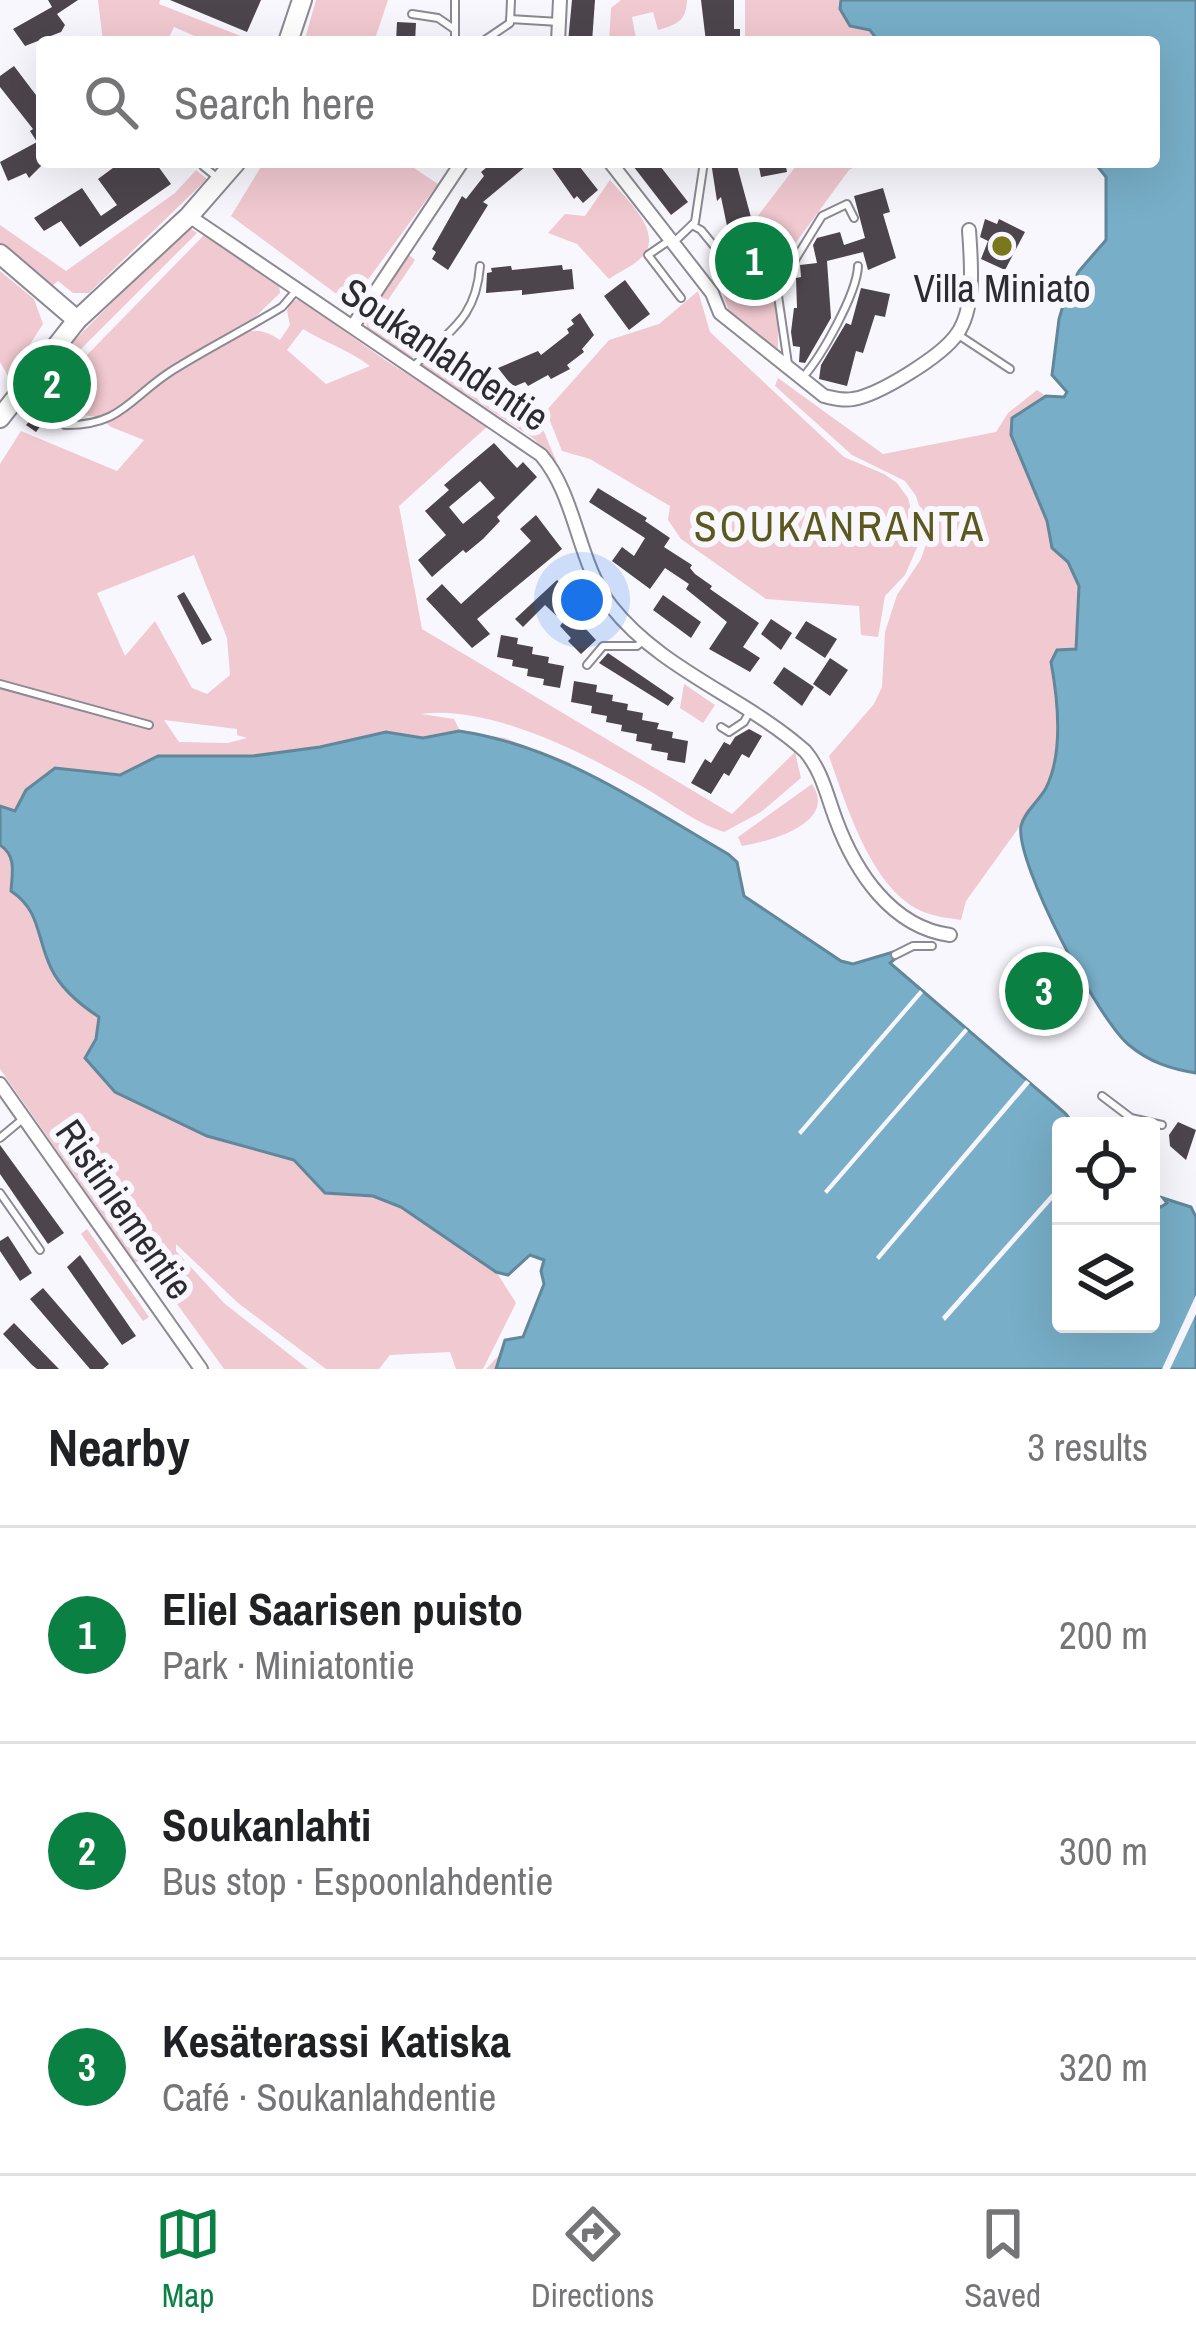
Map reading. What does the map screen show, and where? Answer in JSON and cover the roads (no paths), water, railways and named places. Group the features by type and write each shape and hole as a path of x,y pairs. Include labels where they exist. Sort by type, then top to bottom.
{"street":[{"path":"290,36 302,0"},
{"path":"558,36 560,0"},
{"path":"0,418 77,320 189,216 232,168"},
{"path":"353,326 455,168"},
{"path":"615,168 712,293 720,313 824,396 855,399 885,387 957,334 967,312 969,230"},
{"name":"Soukanlahdentie","path":"189,216 529,446 549,465 590,573 614,609 644,640 812,759 846,845 875,890 913,923 950,935"},
{"path":"0,254 77,320"},
{"name":"Ristiniementie","path":"0,1084 19,1122 201,1369"}],"lane":[{"path":"454,36 455,0"},
{"path":"491,36 510,23 511,0"},
{"path":"412,14 438,18 454,28"},
{"path":"510,19 559,22"},
{"path":"205,168 221,182"},
{"path":"681,298 648,255 692,225 703,168"},
{"path":"788,364 778,290 822,216 847,204 854,218"},
{"path":"692,225 723,257"},
{"path":"414,366 452,334 472,306 480,266"},
{"path":"802,377 814,365 839,314 853,297 858,266"},
{"path":"65,425 104,422 121,413 171,371 282,308 297,290"},
{"path":"957,334 1010,369"},
{"path":"587,665 603,646 638,646 644,640"},
{"path":"0,683 149,725"},
{"path":"721,727 729,732 750,711"},
{"path":"895,955 913,946 932,946"},
{"path":"1102,1096 1131,1118 1162,1125"},
{"path":"0,1134 19,1122"},
{"path":"0,1193 40,1250"}],"water":[{"path":"841,0 1196,0 1196,1073 1152,1060 1116,1030 1080,975 1045,905 1031,872 1021,826 1052,774 1058,726 1051,662 1057,650 1076,649 1079,586 1068,562 1052,548 1047,521 1011,435 1012,418 1046,396 1064,397 1067,392 1052,375 1059,319 1079,271 1106,240 1106,177 1099,168 1160,168 1160,36 874,36 870,30 850,26 840,9"},
{"path":"459,731 566,763 728,854 737,862 744,896 841,961 853,964 893,952 896,958 890,963 1068,1117 1052,1117 1052,1333 1160,1333 1160,1207 1167,1203 1163,1198 1191,1207 1196,1217 1196,1369 496,1369 505,1340 523,1337 544,1284 544,1260 530,1255 508,1275 496,1272 401,1207 373,1196 325,1193 294,1160 207,1136 115,1092 85,1058 96,1039 99,1017 60,983 33,916 11,891 11,860 0,845 0,806 15,811 26,790 55,768 120,775 158,756 253,756 386,732 423,738"}],"place":[{"name":"Villa Miniato","path":"1002,246"},
{"name":"Eliel Saarisen puisto","path":"754,261"},
{"name":"Soukanlahti","path":"52,384"},
{"name":"Kesäterassi Katiska","path":"1044,991"}],"district":[{"name":"SOUKANRANTA","path":"840,526"}]}
